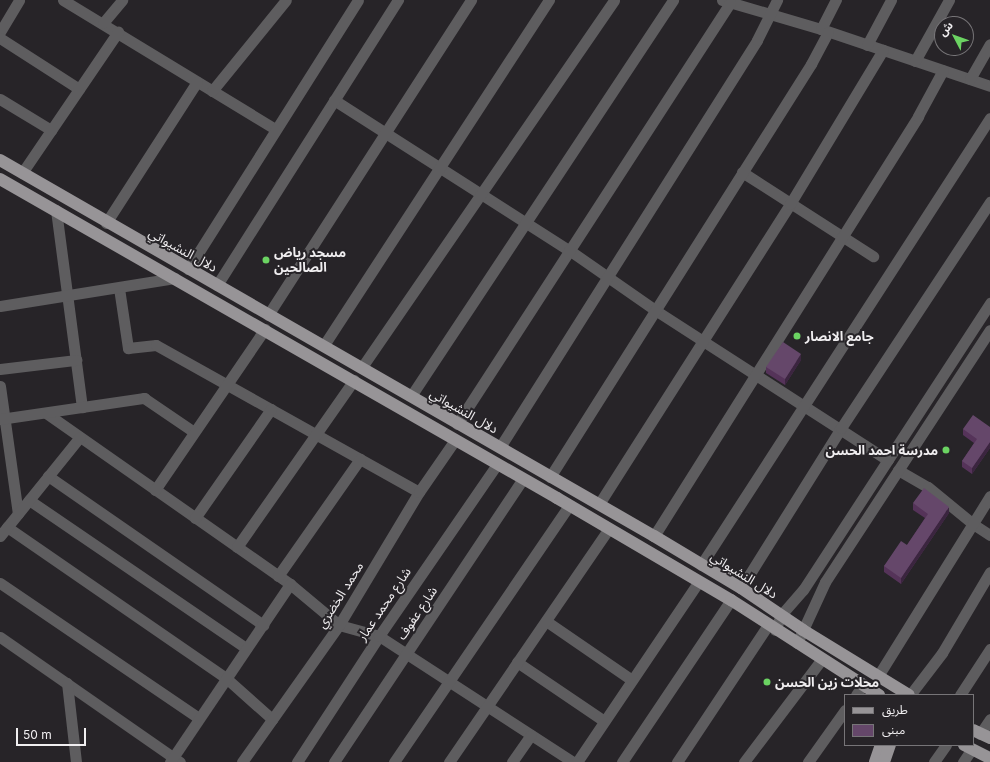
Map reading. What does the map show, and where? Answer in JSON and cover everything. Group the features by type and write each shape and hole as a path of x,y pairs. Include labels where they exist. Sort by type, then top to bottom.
{"main road":[{"name":"دلال النشيواتي","path":"0,160 106,223 324,345 460,426 500,447 654,536 742,588 803,630 878,676 895,691 906,694"},
{"path":"0,179 569,504 731,600 822,659 859,690 875,694"},
{"path":"455,440 460,426"},
{"path":"875,762 881,746"},
{"path":"884,762 890,746"},
{"path":"968,748 990,758"}],"street":[{"path":"0,32 19,0"},
{"path":"63,0 118,32 275,129"},
{"path":"103,23 122,0"},
{"path":"212,91 286,0"},
{"path":"188,269 275,129 358,0"},
{"path":"217,285 398,0"},
{"path":"268,315 471,0"},
{"path":"324,345 549,0"},
{"path":"362,367 614,0"},
{"path":"411,396 524,222 673,0"},
{"path":"500,447 757,40 777,0"},
{"path":"550,477 811,64 836,0"},
{"path":"867,45 891,0"},
{"path":"915,61 949,0"},
{"path":"460,426 726,1 824,31 990,86"},
{"path":"22,173 118,32"},
{"path":"0,38 79,89"},
{"path":"970,79 990,44"},
{"path":"599,504 790,204 883,50"},
{"path":"654,536 843,237 918,116 943,70"},
{"path":"106,223 197,82"},
{"path":"0,99 52,130"},
{"path":"334,100 384,134 440,167 569,250 655,310 804,404 888,460"},
{"path":"702,565 804,404 990,118"},
{"path":"742,172 873,256"},
{"path":"742,588 841,428 990,202"},
{"path":"56,210 82,407"},
{"path":"0,306 175,278"},
{"path":"119,288 128,348 156,345 419,492"},
{"path":"677,762 781,615 803,590 990,304"},
{"path":"155,490 265,329"},
{"path":"797,643 825,582 990,331"},
{"path":"0,369 76,360"},
{"path":"237,547 354,380"},
{"path":"0,386 2,419 18,514"},
{"path":"2,419 144,398 194,432"},
{"path":"194,518 271,408"},
{"path":"46,413 290,584 339,624 379,636 573,762"},
{"path":"80,437 2,533 226,678 272,719"},
{"name":"محمد الخضري","path":"242,762 339,624 419,492 455,440"},
{"path":"278,576 360,459"},
{"name":"شارع محمد عمار","path":"298,762 379,636 497,464"},
{"path":"898,470 928,487 972,524 990,535"},
{"path":"48,476 263,625"},
{"name":"شارع عفوف","path":"334,762 524,478"},
{"path":"878,676 990,496"},
{"path":"29,500 246,648"},
{"path":"394,762 569,504"},
{"path":"449,762 609,528"},
{"path":"911,694 942,653 990,572"},
{"path":"576,762 699,581"},
{"path":"0,583 199,718"},
{"path":"0,637 175,760 199,718 290,584"},
{"path":"622,762 731,600"},
{"path":"546,621 632,680"},
{"path":"961,694 990,649"},
{"path":"744,762 822,659"},
{"path":"517,662 604,721"},
{"path":"67,683 76,762"},
{"path":"808,762 844,711"},
{"path":"981,734 990,719"},
{"path":"512,762 531,735"},
{"path":"934,762 945,746"},
{"path":"963,762 968,748"}],"building":[{"path":"783,342 801,354 785,379 766,367"},
{"path":"973,415 990,427 990,442 972,468 962,461 977,439 963,429"},
{"path":"924,488 949,507 901,578 884,566 901,541 907,545 928,514 913,503"}],"place":[{"name":"مسجد رياض الصالحين","path":"266,260"},
{"name":"جامع الانصار","path":"797,336"},
{"name":"مدرسة احمد الحسن","path":"946,450"},
{"name":"محلات زين الحسن","path":"767,682"}]}
